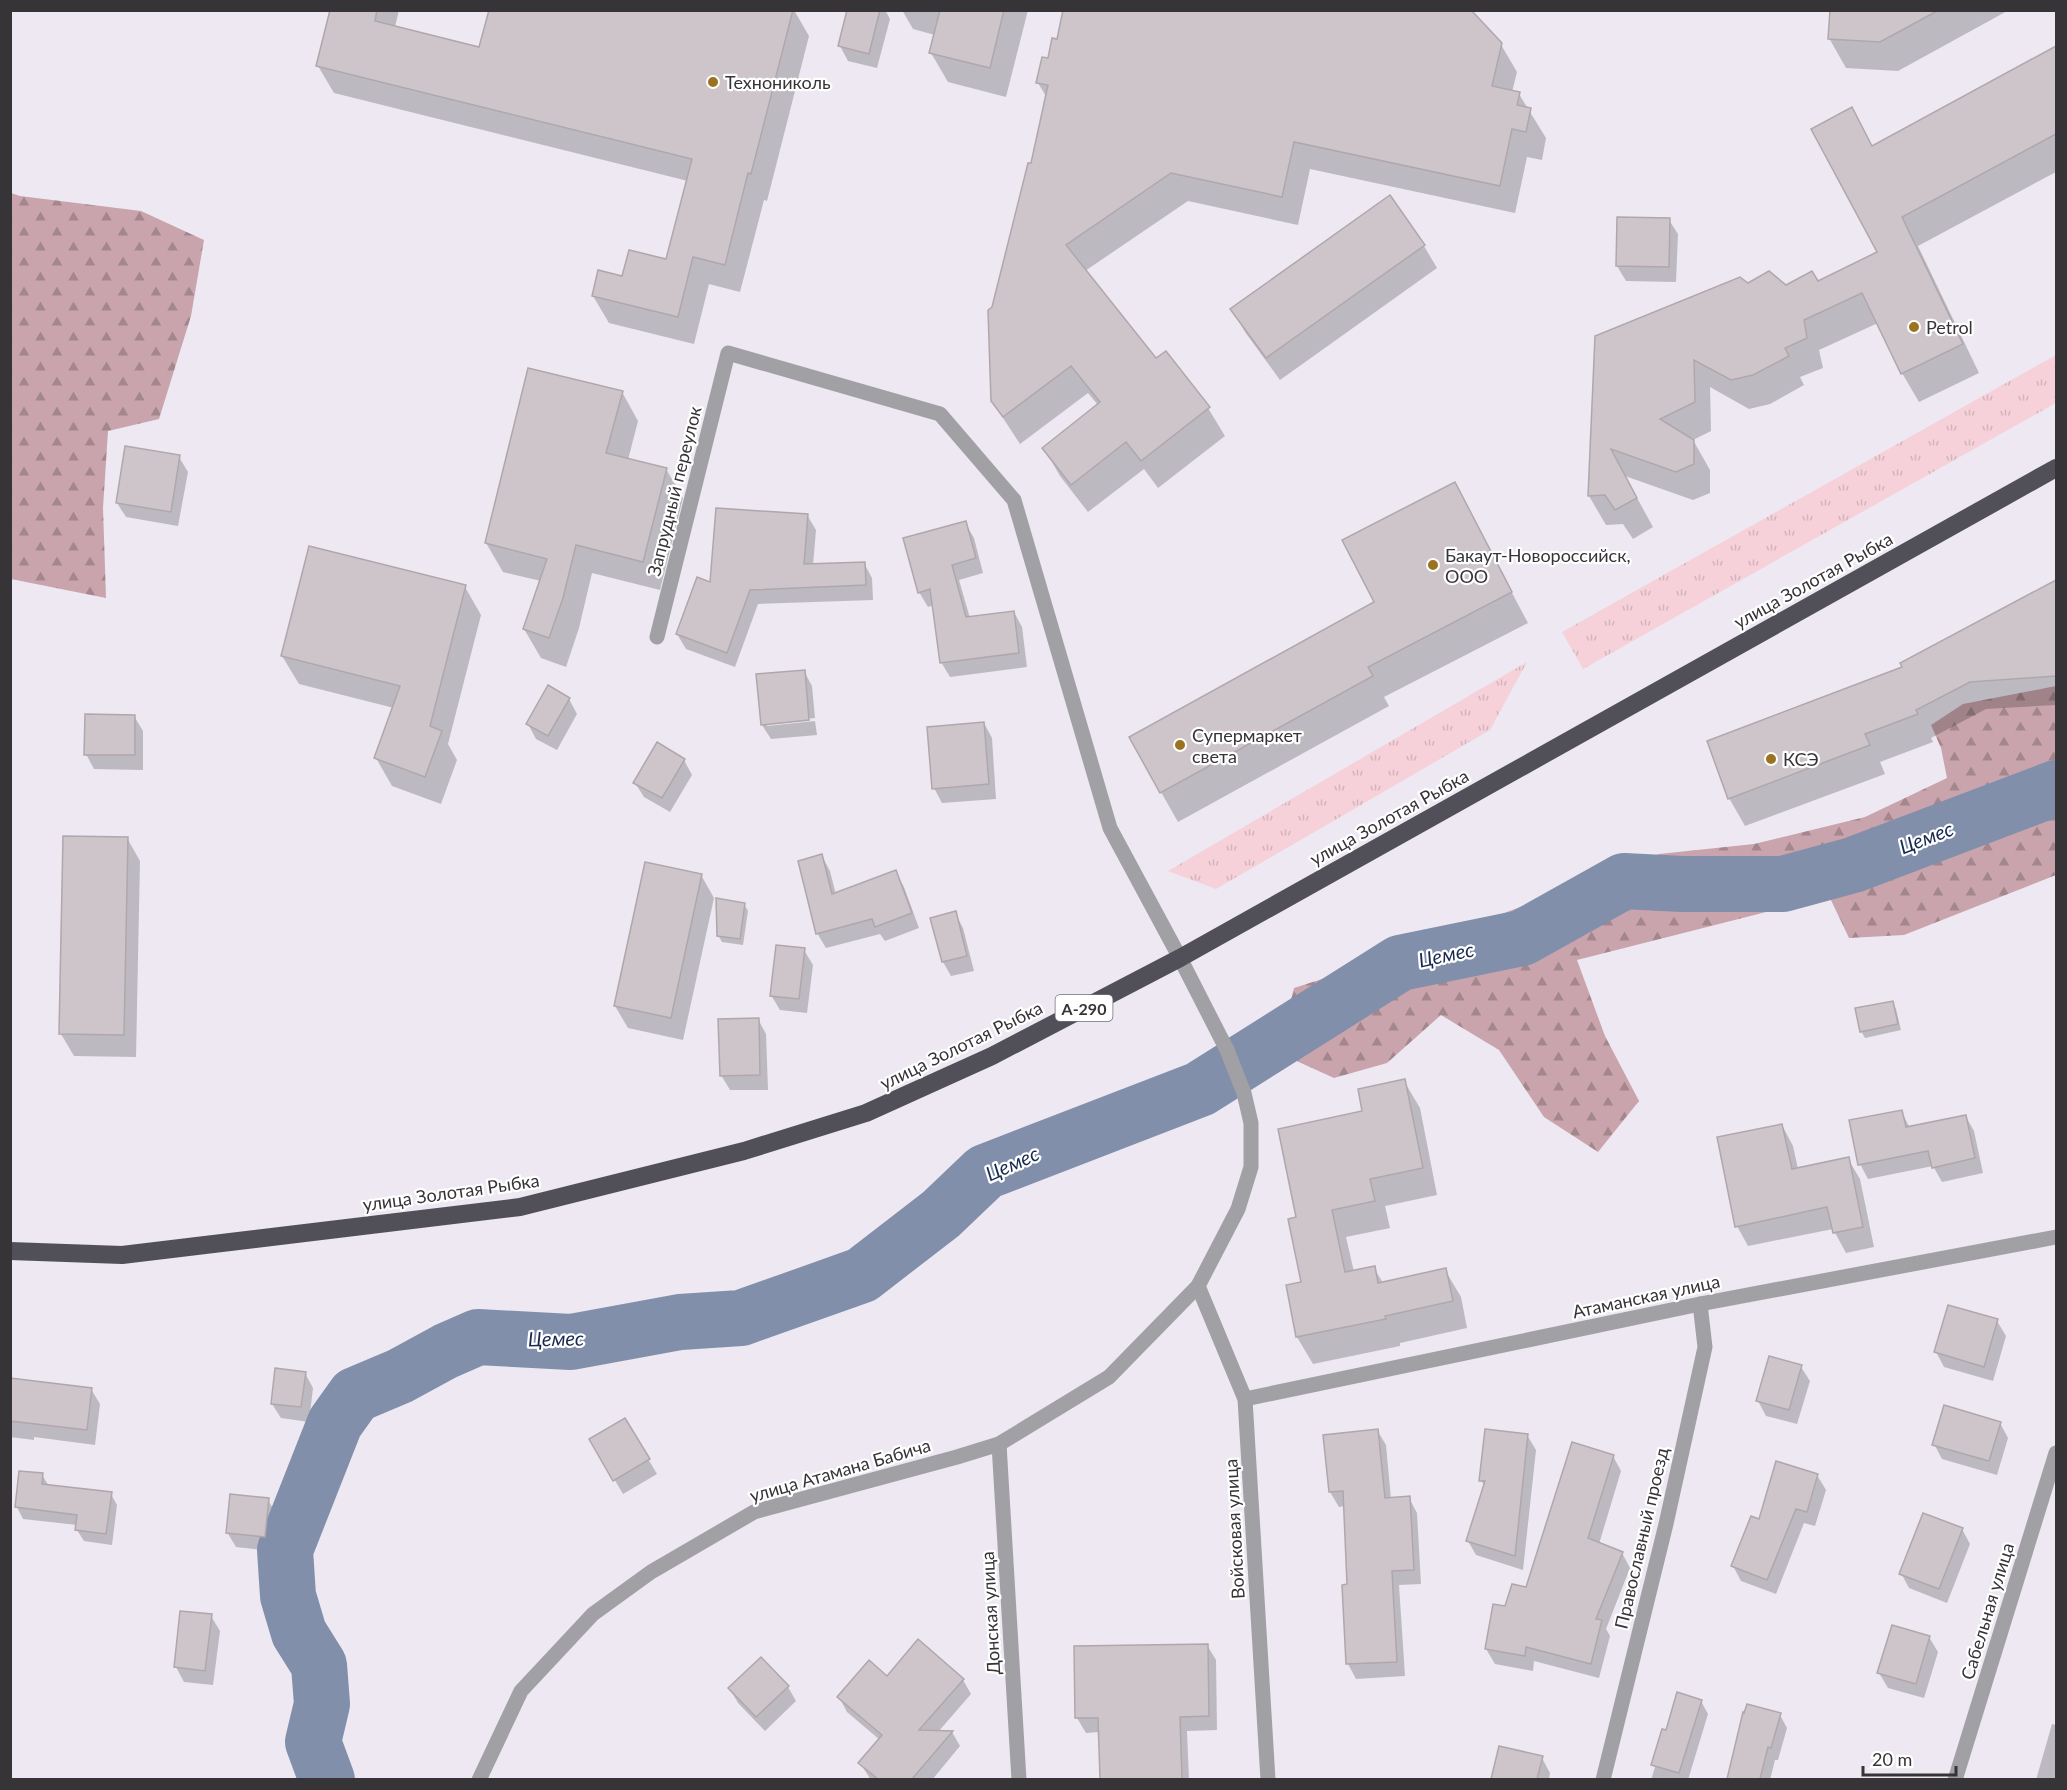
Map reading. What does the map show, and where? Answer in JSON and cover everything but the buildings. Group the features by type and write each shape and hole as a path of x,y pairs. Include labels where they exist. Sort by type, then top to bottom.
{"highway":[{"name":"улица Золотая Рыбка","path":"10,1251 122,1255 520,1207 710,1159 866,1113 992,1056 1180,958 2056,468"}],"street":[{"name":"Запрудный переулок","path":"657,638 728,353"},
{"name":"улица Атамана Бабича","path":"479,1779 521,1691 593,1614 651,1572 754,1512 999,1444 1109,1377 1198,1286 1238,1209 1251,1167 1251,1123 1244,1093 1227,1050 1110,828 1014,500 940,414 728,353"},
{"name":"Атаманская улица","path":"1245,1399 1701,1304 2056,1237"},
{"name":"Войсковая улица","path":"1198,1286 1245,1399 1268,1779"},
{"name":"Православный проезд","path":"1603,1779 1666,1524 1705,1347 1701,1304"},
{"name":"Донская улица","path":"999,1444 1019,1779"},
{"name":"Сабельная улица","path":"1955,1779 2056,1453"}],"green space":[{"path":"11,193 141,211 204,240 191,316 159,419 108,431 103,508 106,598 11,579"},
{"path":"2056,355 2056,403 1583,669 1562,632"},
{"path":"1527,662 1490,730 1216,889 1168,871"},
{"path":"2056,686 2056,875 1904,935 1849,938 1829,896 1577,960 1605,1036 1639,1101 1598,1152 1544,1117 1499,1050 1441,1015 1387,1063 1334,1078 1290,1058 1285,1023 1294,988 1378,961 1659,854 1754,844 1865,817 1947,778 1941,748 1931,725 1963,704"}],"waterway":[{"name":"Цемес","path":"327,1780 313,1742 322,1704 319,1665 299,1633 288,1596 285,1550 335,1423 355,1395 400,1376 478,1337 571,1342 680,1322 741,1318 862,1275 941,1214 985,1172 1200,1089 1400,963 1522,938 1624,881 1682,884 1783,884 1853,865 2056,788"}],"place":[{"name":"Технониколь","path":"713,82"},
{"name":"Petrol","path":"1914,327"},
{"name":"Бакаут-Новороссийск, ООО","path":"1433,565"},
{"name":"Супермаркет света","path":"1180,745"},
{"name":"КСЭ","path":"1771,759"}]}
